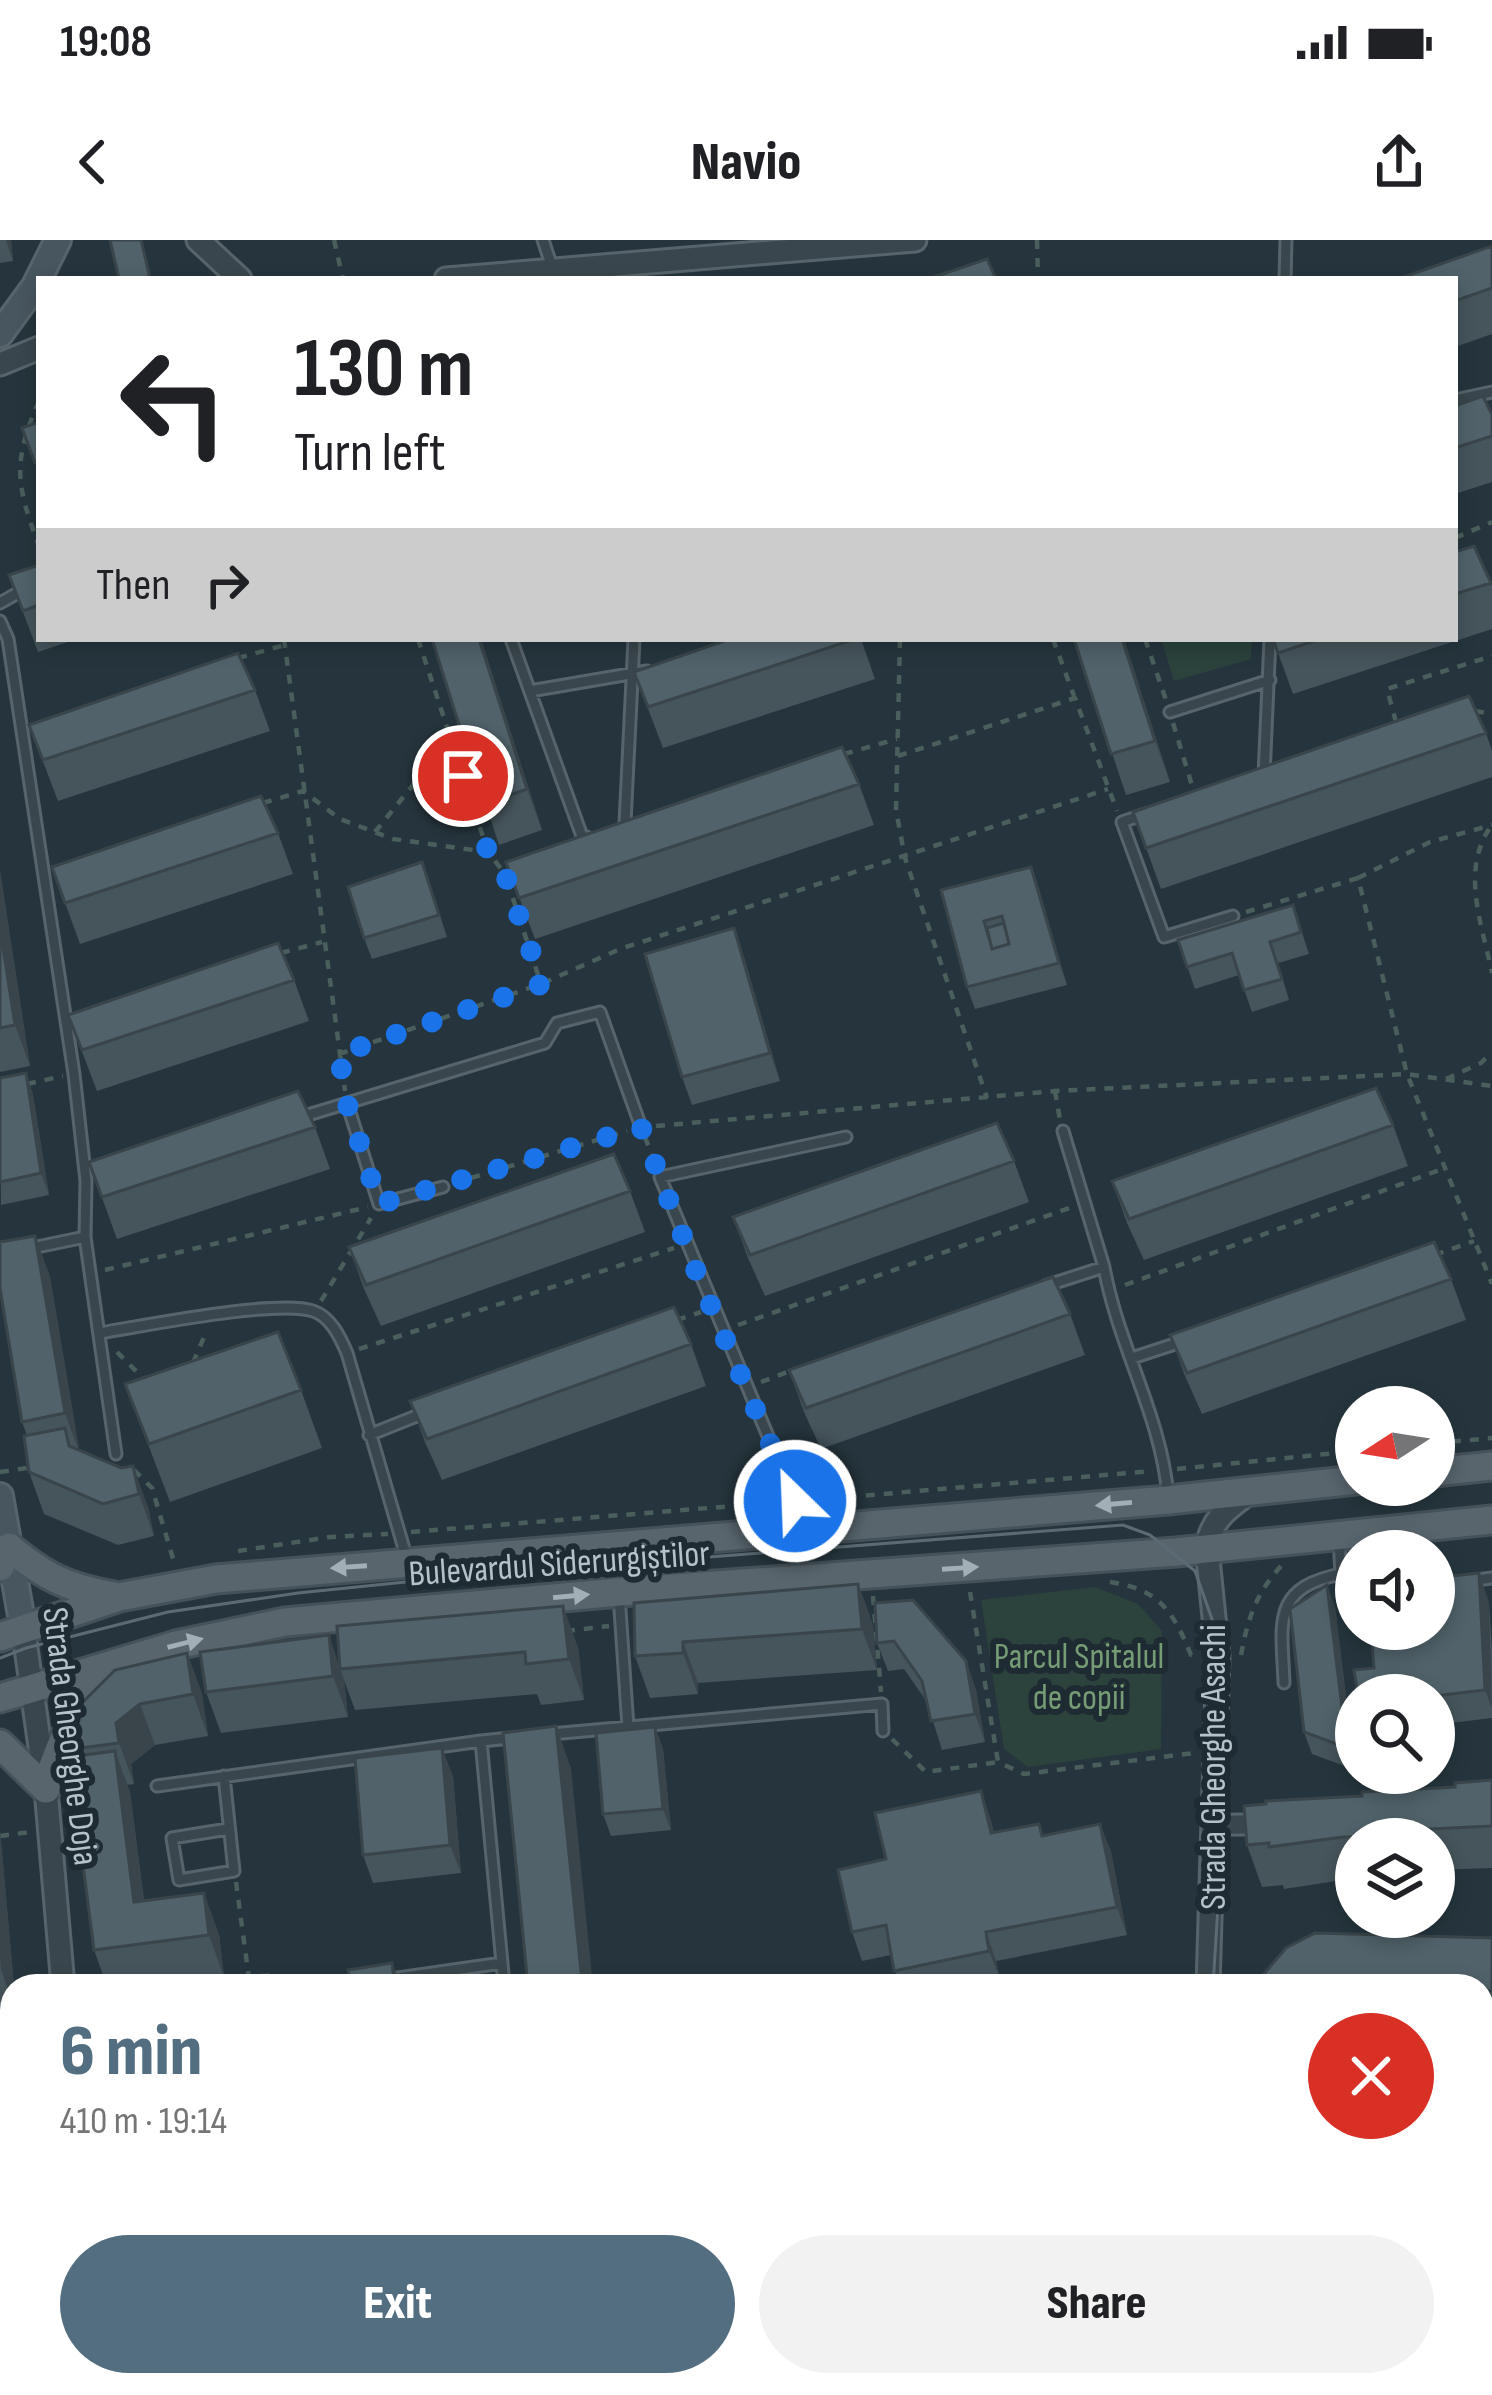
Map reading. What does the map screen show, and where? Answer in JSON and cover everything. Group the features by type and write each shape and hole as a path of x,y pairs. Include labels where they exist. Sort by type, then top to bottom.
{"main road":[{"path":"39,276 58,240"},
{"path":"0,334 36,282"},
{"path":"1455,1470 1492,1466"},
{"name":"Bulevardul Siderurgiștilor","path":"12,1632 118,1597 181,1585 1335,1482"},
{"name":"Strada Gheorghe Doja","path":"0,1496 12,1632"},
{"name":"Bulevardul Siderurgiștilor","path":"1396,1530 1492,1520"},
{"name":"Bulevardul Siderurgiștilor","path":"0,1698 132,1657 285,1622 1335,1536"},
{"path":"4,1557 68,1587 118,1597"},
{"path":"0,1744 46,1789 56,1753 78,1709 132,1657"}],"street":[{"path":"198,240 237,276"},
{"path":"482,276 553,270 649,271 915,240"},
{"path":"0,364 36,349"},
{"path":"1207,1549 1208,1534 1217,1518 1251,1492"},
{"name":"Strada Gheorghe Asachi","path":"1207,1549 1218,1656 1209,1974"},
{"name":"Strada Gheorghe Doja","path":"12,1632 32,1686 62,1974"},
{"path":"1215,1825 1289,1822"}],"lane":[{"path":"543,240 553,270"},
{"path":"1285,276 1286,240"},
{"path":"1458,399 1492,392"},
{"path":"0,603 36,582"},
{"path":"0,621 8,639 74,1074 86,1181 86,1237 116,1454"},
{"path":"512,642 583,839 646,817"},
{"path":"625,824 634,642"},
{"path":"1266,775 1270,642"},
{"path":"530,691 654,669"},
{"path":"1170,712 1270,680"},
{"path":"22,736 43,728"},
{"path":"1249,781 1288,768"},
{"path":"1159,810 1122,822 1164,937 1233,916"},
{"path":"44,878 66,870"},
{"path":"282,1123 545,1042 557,1023 600,1012 641,1127"},
{"path":"67,1027 88,1020"},
{"path":"347,1103 379,1204 443,1186"},
{"path":"1063,1131 1108,1291 1155,1421 1168,1500"},
{"path":"802,1531 795,1501 660,1177 846,1137"},
{"path":"86,1181 108,1175"},
{"path":"21,1250 86,1237"},
{"path":"1042,1287 1104,1267"},
{"path":"99,1333 280,1308 316,1311 334,1327 347,1353 407,1563"},
{"path":"1132,1358 1198,1336"},
{"path":"369,1435 435,1408"},
{"path":"1284,1683 1282,1620 1287,1601 1297,1589 1335,1575"},
{"path":"1455,1583 1492,1579"},
{"path":"619,1592 628,1727"},
{"path":"542,1735 882,1704 884,1731"},
{"path":"157,1786 522,1737"},
{"path":"482,1741 503,1974"},
{"path":"224,1776 234,1871 179,1880 172,1838 228,1829"},
{"path":"421,1974 502,1963"}],"path":[{"path":"334,240 342,276"},
{"path":"1037,240 1038,276"},
{"path":"36,407 22,439 19,491 36,538"},
{"path":"1458,537 1492,522"},
{"path":"230,660 285,642 347,1103"},
{"path":"419,642 488,852 505,874 542,984"},
{"path":"900,642 896,810 905,858 987,1097"},
{"path":"1054,642 1122,822"},
{"path":"1399,732 1387,689 1492,656"},
{"path":"896,756 1075,698"},
{"path":"1459,716 1479,710 1492,714"},
{"path":"375,832 451,738"},
{"path":"835,756 897,739"},
{"path":"339,1054 542,984 620,949 1108,789"},
{"path":"303,791 340,819 393,839 488,852"},
{"path":"260,804 303,791"},
{"path":"1233,916 1358,878 1430,842 1490,827"},
{"path":"1490,827 1476,849 1473,882 1492,973"},
{"path":"505,874 524,865"},
{"path":"1358,878 1408,1074 1474,1241 1488,1263 1492,1284"},
{"path":"281,953 322,942"},
{"path":"1446,1079 1481,1063 1492,1052"},
{"path":"19,1085 74,1074"},
{"path":"443,1186 641,1127 1055,1091 1408,1074 1492,1086"},
{"path":"1055,1091 1063,1131"},
{"path":"641,1127 660,1177"},
{"path":"1108,1291 1445,1168"},
{"path":"721,1330 1086,1202"},
{"path":"91,1273 379,1204"},
{"path":"316,1311 379,1204"},
{"path":"1432,1256 1474,1241"},
{"path":"347,1353 685,1244"},
{"path":"670,1322 712,1309"},
{"path":"191,1369 213,1316"},
{"path":"121,1355 160,1394"},
{"path":"745,1388 810,1364"},
{"path":"1455,1441 1492,1438"},
{"path":"116,1454 152,1488 181,1585"},
{"path":"0,1472 46,1465"},
{"path":"1097,1580 1138,1586 1163,1604 1179,1625 1191,1655 1241,1656 1248,1616 1260,1591 1282,1565"},
{"path":"968,1568 998,1762"},
{"path":"872,1575 882,1704"},
{"path":"554,1632 621,1625"},
{"path":"884,1731 926,1772 998,1762 1024,1774 1217,1750"},
{"path":"0,1835 50,1829"},
{"path":"234,1871 248,1974"}],"green space":[{"path":"1162,642 1252,642 1251,659 1174,681"},
{"name":"Parcul Spitalul de copii","path":"1095,1587 1138,1604 1162,1631 1161,1749 1028,1767 1004,1749 981,1600"},
{"path":"1492,1966 1492,1974 1410,1974"}],"building":[{"path":"110,240 141,240 150,276 118,276"},
{"path":"1492,246 1492,288 1458,300 1458,276 1407,276"},
{"path":"987,259 995,276 937,276"},
{"path":"1483,396 1492,415 1492,436 1458,447 1458,405"},
{"path":"36,423 36,463 35,463 22,428"},
{"path":"1474,546 1491,583 1458,593 1458,551"},
{"path":"36,566 36,606 23,611 9,575"},
{"path":"433,642 480,642 527,789 484,804"},
{"path":"721,642 846,642 648,707 634,672"},
{"path":"1075,642 1123,642 1155,741 1111,754"},
{"path":"1274,642 1311,642 1278,653"},
{"path":"238,653 255,690 43,760 29,725"},
{"path":"1469,696 1486,733 1146,848 1133,812"},
{"path":"842,747 859,784 519,898 506,862"},
{"path":"261,796 278,833 65,903 52,867"},
{"path":"422,862 439,915 364,938 348,887"},
{"path":"1031,867 1059,963 967,987 941,890","holes":["1002,916 1009,944 992,949 984,921"]},
{"path":"1293,905 1301,932 1270,942 1282,979 1244,990 1232,953 1187,967 1178,940"},
{"path":"1004,923 1009,944 992,949 987,928"},
{"path":"0,928 15,1025 0,1028"},
{"path":"734,928 770,1053 682,1077 645,954"},
{"path":"278,943 294,980 82,1050 68,1015"},
{"path":"26,1073 41,1173 0,1182 0,1078"},
{"path":"1376,1088 1393,1125 1129,1219 1112,1181"},
{"path":"298,1091 315,1127 102,1197 89,1162"},
{"path":"997,1123 1014,1161 750,1255 733,1217"},
{"path":"614,1154 630,1191 366,1285 349,1247"},
{"path":"35,1236 65,1413 22,1422 0,1288 0,1242"},
{"path":"1434,1242 1451,1279 1187,1373 1170,1335"},
{"path":"1053,1277 1070,1314 806,1408 789,1370"},
{"path":"674,1307 691,1344 427,1439 410,1401"},
{"path":"278,1332 301,1390 149,1444 125,1384"},
{"path":"65,1428 69,1446 121,1468 133,1466 139,1494 103,1504 29,1472 24,1436"},
{"path":"1479,1573 1485,1690 1455,1694 1455,1674 1355,1674 1354,1670 1374,1668 1373,1650 1455,1650 1455,1576"},
{"path":"858,1584 862,1629 683,1642 683,1653 635,1656 634,1603"},
{"path":"1327,1585 1338,1674 1335,1744 1304,1732 1290,1609"},
{"path":"913,1600 966,1661 975,1714 931,1721 922,1681 894,1641 877,1643 875,1603"},
{"path":"563,1606 569,1659 526,1664 525,1652 340,1669 337,1626"},
{"path":"329,1635 333,1676 206,1692 200,1652"},
{"path":"187,1653 193,1694 140,1704 116,1723 119,1743 73,1749 69,1716 115,1670"},
{"path":"556,1726 581,1974 527,1974 503,1733"},
{"path":"655,1727 663,1809 603,1814 596,1733"},
{"path":"442,1748 450,1845 363,1855 355,1758"},
{"path":"115,1751 134,1902 204,1893 209,1935 94,1950 69,1757"},
{"path":"1492,1780 1492,1826 1455,1828 1455,1818 1335,1818 1335,1838 1269,1847 1269,1843 1247,1845 1244,1806 1362,1794 1455,1794 1455,1783"},
{"path":"981,1791 991,1833 1039,1824 1042,1836 1100,1824 1117,1907 986,1932 989,1951 894,1971 886,1925 852,1932 838,1870 886,1859 875,1813"},
{"path":"1315,1933 1335,1934 1335,1938 1492,1938 1492,1974 1264,1974 1286,1948"},
{"path":"392,1963 393,1974 348,1974 348,1970"}],"tram line":[{"path":"0,1658 168,1612 298,1593 1123,1525 1150,1535 1195,1571 1225,1656 1223,1827 1214,1974"},
{"path":"1208,1754 1209,1658"}],"route":[{"path":"463,776 488,852 505,874 542,984 339,1054 347,1103 379,1204 641,1127 698,1276 795,1501"}]}
